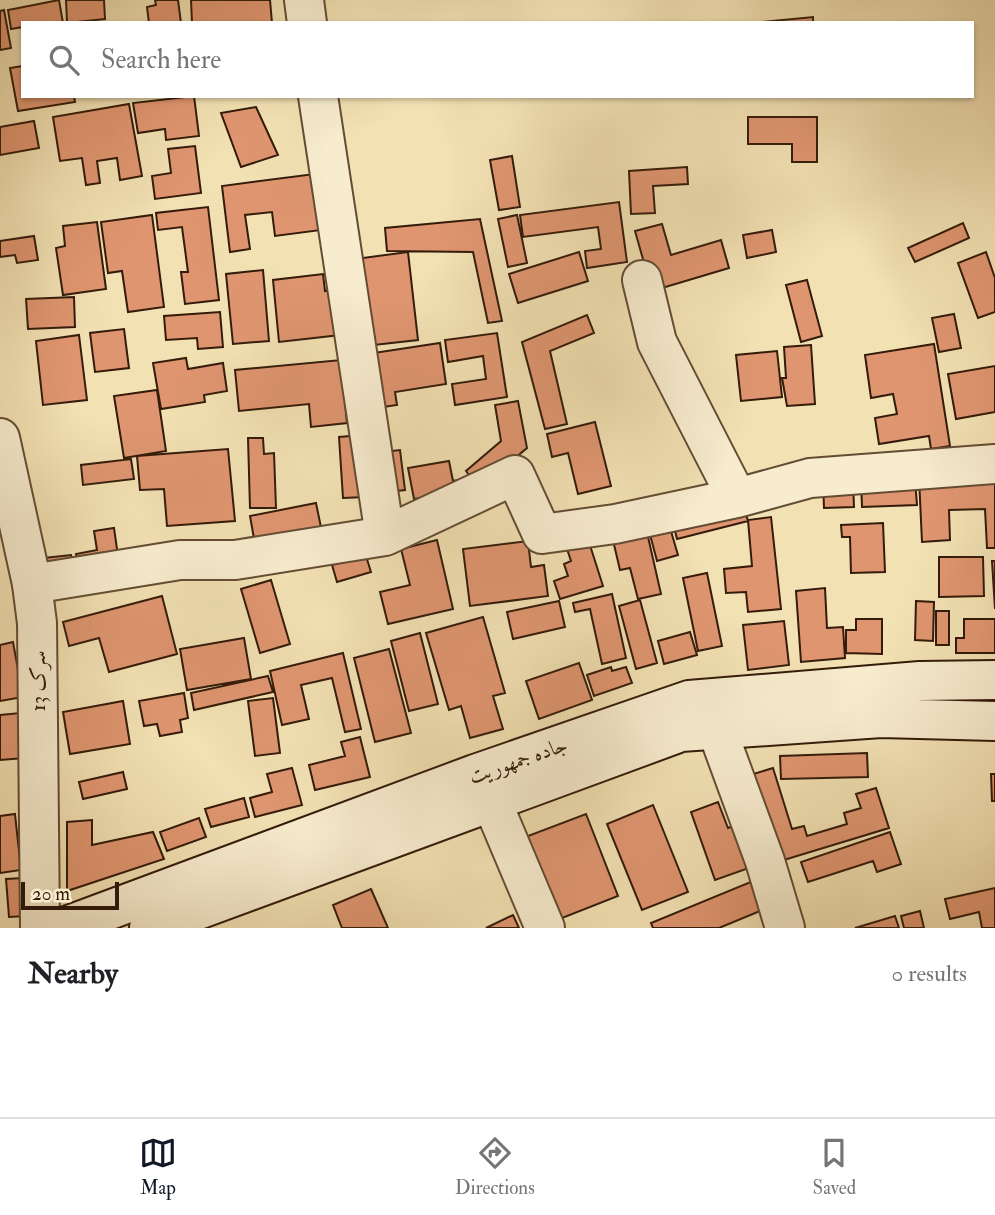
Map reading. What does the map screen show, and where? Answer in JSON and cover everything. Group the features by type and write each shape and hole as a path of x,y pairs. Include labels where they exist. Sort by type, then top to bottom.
{"street":[{"path":"304,0 307,21"},
{"path":"318,98 385,536"},
{"path":"642,280 657,342 737,498"},
{"name":"سرک 13","path":"0,438 32,584 37,623 40,928"},
{"path":"32,584 180,560 235,560 385,536 515,475 542,534 615,524 737,498 810,478 995,464"},
{"name":"جاده جمهوریت","path":"149,928 482,793 689,700 920,681 995,680"},
{"name":"جاده جمهوریت","path":"61,928 482,793 681,733 881,718 995,721"},
{"path":"717,730 765,861 785,928"},
{"path":"482,793 545,928"}],"building":[{"path":"59,0 63,21 21,21 21,27 11,29 8,10"},
{"path":"66,0 104,0 105,19 67,21"},
{"path":"155,0 178,0 181,21 149,21 147,7 156,5"},
{"path":"191,0 270,0 272,21 192,21"},
{"path":"4,10 11,48 0,50 0,11"},
{"path":"813,17 813,21 772,21"},
{"path":"21,66 21,98 74,98 75,102 18,111 10,68"},
{"path":"194,98 199,136 166,140 165,129 138,133 133,103"},
{"path":"129,104 142,176 120,180 117,158 97,161 100,183 86,185 82,158 60,161 53,117"},
{"path":"256,107 278,155 241,167 221,113"},
{"path":"748,117 817,117 817,162 792,162 792,144 748,144"},
{"path":"34,121 39,148 0,155 0,127"},
{"path":"195,146 201,193 155,199 152,176 171,173 168,149"},
{"path":"512,156 520,207 499,210 490,160"},
{"path":"687,167 688,184 653,186 655,213 631,214 629,171"},
{"path":"322,173 329,229 275,236 272,212 245,215 250,249 230,252 222,186"},
{"path":"619,202 627,262 587,268 585,251 601,249 598,227 523,237 520,215"},
{"path":"208,207 219,300 185,304 181,272 188,272 182,227 158,230 156,213"},
{"path":"152,215 164,307 128,312 122,271 108,273 101,222"},
{"path":"517,215 527,263 508,267 498,219"},
{"path":"480,219 502,321 488,323 473,252 387,251 385,228"},
{"path":"97,222 106,289 63,295 56,248 65,246 63,226"},
{"path":"963,223 969,238 915,262 908,248"},
{"path":"662,224 671,255 721,240 729,268 652,291 635,231"},
{"path":"772,230 776,252 747,258 743,235"},
{"path":"34,236 38,260 17,263 15,255 0,257 0,241"},
{"path":"408,252 418,340 365,346 355,259"},
{"path":"579,252 588,281 518,303 509,274"},
{"path":"986,252 995,278 995,312 978,318 958,263"},
{"path":"263,270 269,341 233,344 226,274"},
{"path":"323,274 325,291 344,288 349,334 279,342 273,280"},
{"path":"807,280 822,336 801,342 786,285"},
{"path":"74,297 75,327 28,329 26,299"},
{"path":"220,312 223,347 198,349 197,338 166,340 164,316"},
{"path":"954,314 961,348 939,352 932,318"},
{"path":"587,315 594,333 550,351 567,424 545,429 522,342"},
{"path":"124,329 129,368 95,372 90,333"},
{"path":"497,333 507,397 455,405 452,384 486,379 483,356 448,362 445,340"},
{"path":"79,335 87,400 43,405 36,341"},
{"path":"440,343 446,384 395,392 397,405 376,408 367,354"},
{"path":"934,344 950,446 931,449 929,436 879,444 875,418 897,414 893,394 871,398 865,355"},
{"path":"811,345 815,404 787,406 782,378 786,378 784,347"},
{"path":"777,351 782,397 741,401 736,355"},
{"path":"186,358 188,369 223,363 227,391 204,395 205,402 161,409 153,363"},
{"path":"341,360 347,423 311,427 309,404 239,411 235,370"},
{"path":"995,366 995,412 956,419 948,374"},
{"path":"157,390 166,451 124,458 114,396"},
{"path":"518,401 527,448 479,488 466,471 501,441 495,405"},
{"path":"595,422 611,486 578,494 568,453 552,457 547,434"},
{"path":"362,435 366,497 343,498 339,437"},
{"path":"248,438 263,438 264,454 274,453 276,508 250,508"},
{"path":"228,449 235,521 167,526 164,489 140,490 137,456"},
{"path":"400,450 405,490 388,492 383,452"},
{"path":"131,459 134,479 83,485 81,465"},
{"path":"449,461 453,481 463,479 465,490 414,499 408,468"},
{"path":"995,475 995,548 987,548 985,509 949,510 950,540 922,542 919,478"},
{"path":"915,479 917,505 862,507 861,482"},
{"path":"853,482 854,507 824,508 823,484"},
{"path":"742,501 748,521 677,539 672,519"},
{"path":"316,503 323,537 256,550 250,516"},
{"path":"771,517 781,609 748,612 746,592 726,593 724,569 752,566 748,520"},
{"path":"668,521 678,555 657,561 648,527"},
{"path":"883,523 885,572 851,573 850,537 842,537 841,525"},
{"path":"114,528 118,556 79,574 76,554 97,550 94,531"},
{"path":"646,528 661,594 638,599 630,568 620,570 612,536"},
{"path":"588,539 603,586 560,599 554,581 568,576 564,564 571,561 566,546"},
{"path":"437,540 453,609 388,624 380,592 410,585 401,549"},
{"path":"528,541 531,567 544,565 548,596 470,606 463,549"},
{"path":"71,555 73,567 46,579 44,558"},
{"path":"366,556 371,572 337,582 332,565"},
{"path":"939,557 983,557 984,596 939,597"},
{"path":"992,561 995,561 995,609"},
{"path":"707,573 722,646 698,651 683,578"},
{"path":"271,580 290,644 260,653 241,589"},
{"path":"825,588 827,628 843,627 845,658 801,662 796,591"},
{"path":"612,594 626,658 602,664 590,609 575,612 573,603"},
{"path":"162,596 177,654 109,672 99,638 69,646 63,622"},
{"path":"640,600 657,663 636,669 619,606"},
{"path":"559,601 565,627 513,639 507,612"},
{"path":"916,601 934,602 933,641 915,640"},
{"path":"936,611 949,611 949,645 936,645"},
{"path":"483,617 505,693 493,696 503,729 470,738 461,706 449,710 426,633"},
{"path":"856,619 882,619 882,654 846,653 846,630 856,630"},
{"path":"964,619 995,619 995,653 956,653 956,638 964,638"},
{"path":"784,621 789,665 748,670 743,625"},
{"path":"690,632 697,655 664,664 658,641"},
{"path":"420,633 438,704 409,711 391,641"},
{"path":"244,638 251,679 187,690 180,649"},
{"path":"13,642 23,697 0,701 0,645"},
{"path":"389,649 411,733 375,742 354,658"},
{"path":"343,653 361,729 345,732 332,678 301,685 309,719 282,725 270,671"},
{"path":"579,663 592,700 539,719 526,681"},
{"path":"611,667 612,671 626,667 632,683 594,696 587,675"},
{"path":"268,676 273,692 194,710 191,693"},
{"path":"184,693 188,718 180,720 182,732 160,736 157,724 144,726 139,701"},
{"path":"273,698 280,753 255,756 248,701"},
{"path":"123,701 130,744 70,754 63,712"},
{"path":"20,713 24,758 0,760 0,715"},
{"path":"360,737 370,777 315,790 309,765 345,756 341,742"},
{"path":"867,753 868,777 781,779 780,756"},
{"path":"292,768 302,805 255,817 250,798 272,792 267,774"},
{"path":"773,768 792,829 804,826 807,836 847,824 844,813 861,808 856,794 876,788 889,828 774,863 747,776"},
{"path":"123,772 127,789 83,799 79,782"},
{"path":"991,774 995,774 995,801 992,801"},
{"path":"244,798 249,817 211,827 205,809"},
{"path":"718,802 728,828 734,826 749,868 715,880 691,812"},
{"path":"653,805 688,892 642,910 607,824"},
{"path":"15,814 21,870 0,873 0,816"},
{"path":"586,814 618,896 552,922 520,839"},
{"path":"199,818 206,837 167,851 160,832"},
{"path":"92,820 92,845 153,832 164,859 67,891 67,822"},
{"path":"890,832 901,864 877,872 873,861 808,882 801,862"},
{"path":"23,878 26,916 9,917 6,879"},
{"path":"753,881 765,909 719,928 653,928 651,923"},
{"path":"995,888 995,928 982,928 979,912 950,919 945,899"},
{"path":"371,889 388,928 342,928 333,905"},
{"path":"920,911 924,928 904,928 901,916"},
{"path":"513,915 519,928 486,928"},
{"path":"895,916 899,928 855,928"}]}
